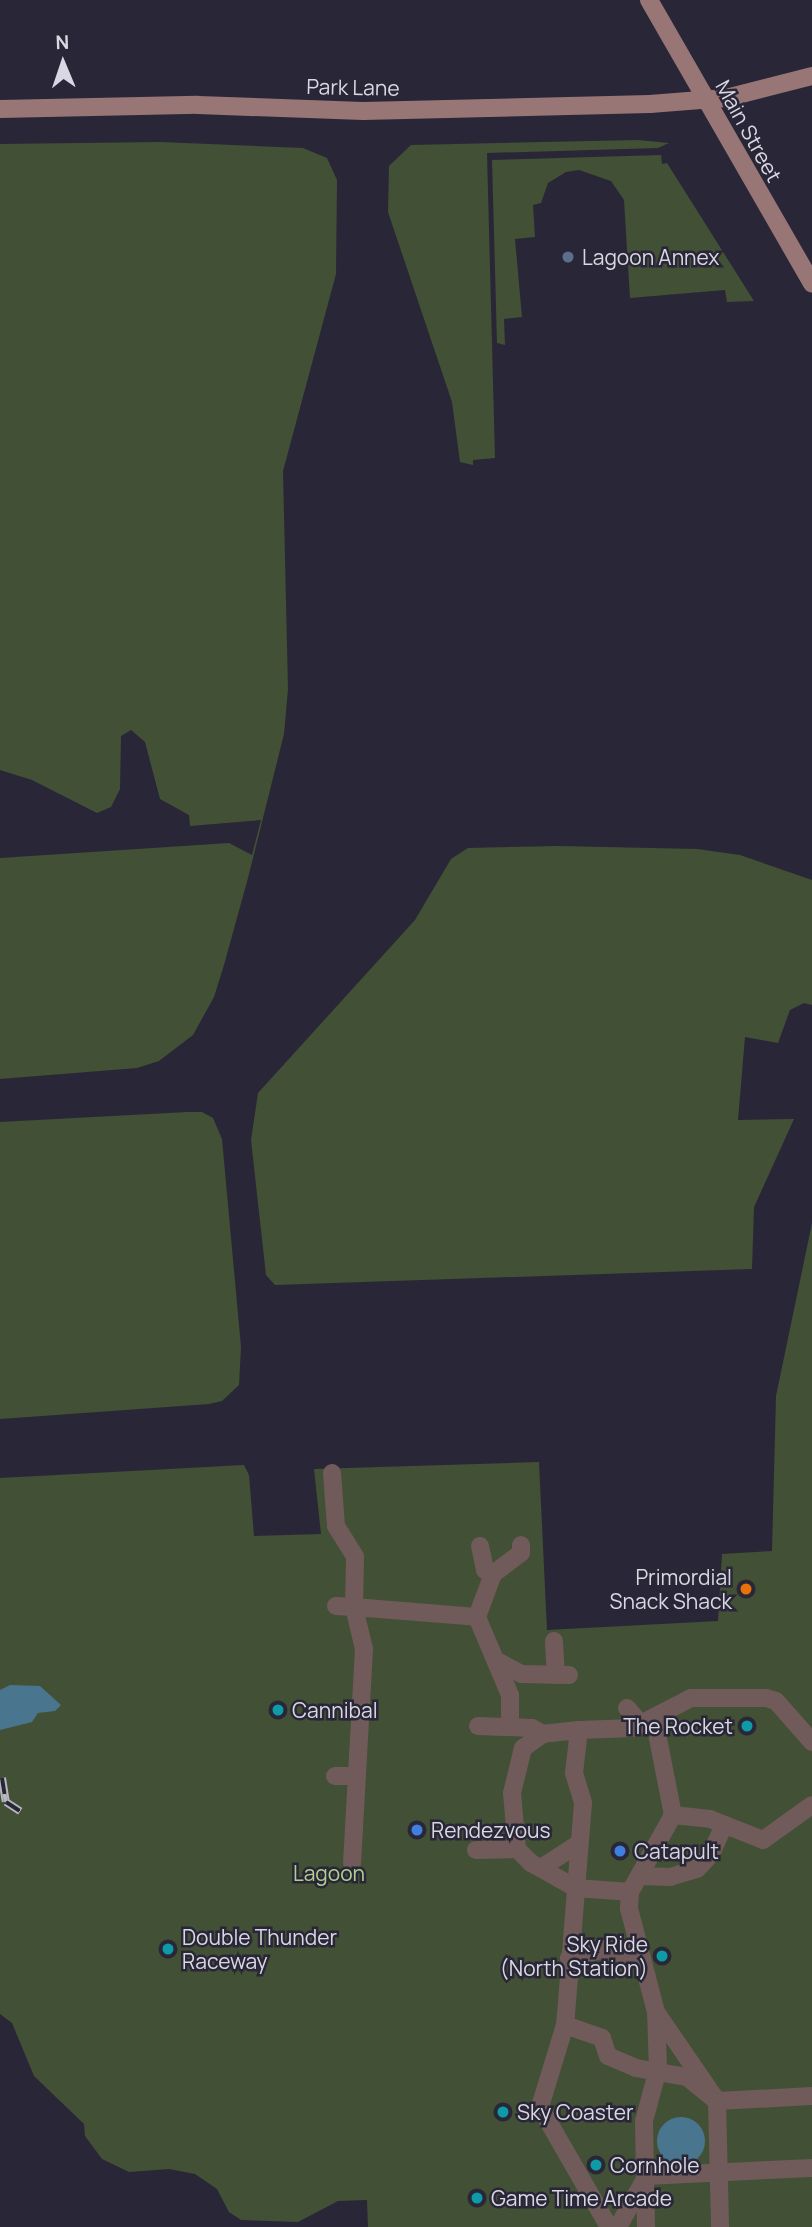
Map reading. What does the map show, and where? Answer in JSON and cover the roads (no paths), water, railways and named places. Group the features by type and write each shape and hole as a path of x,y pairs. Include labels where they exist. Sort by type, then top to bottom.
{"main road":[{"name":"Main Street","path":"649,0 812,283"},
{"name":"Park Lane","path":"0,109 198,105 451,110 706,101 787,86 812,76"}],"street":[{"path":"331,1474 336,1526 355,1557 355,1607 364,1649 352,1863"},
{"path":"510,1725 510,1707 497,1661 477,1617 493,1574 521,1553 521,1545"},
{"path":"480,1546 485,1570 493,1574"},
{"path":"336,1606 477,1617"},
{"path":"497,1661 522,1674 562,1675 554,1641"},
{"path":"517,1849 512,1793 523,1748 543,1734 575,1725 648,1721 691,1698 766,1698 776,1701 812,1742"},
{"path":"510,1707 478,1723 510,1725 543,1734"},
{"path":"627,1708 648,1721 673,1815 634,1884 639,1958 656,2012 658,2069 644,2121 646,2227"},
{"path":"575,1725 574,1773 583,1803 565,2025 540,2107 609,2227"},
{"path":"335,1776 357,1776"},
{"path":"673,1815 710,1819 763,1840 812,1805"},
{"path":"476,1850 517,1849 541,1868 576,1888 634,1884 697,1869 711,1854 723,1825"},
{"path":"541,1868 578,1844"},
{"path":"569,1958 604,1949 639,1958"},
{"path":"656,2012 717,2101 720,2227"},
{"path":"565,2025 602,2038 608,2056 635,2068 658,2069 687,2077 717,2101 812,2096"},
{"path":"646,2176 812,2168"},
{"path":"618,2227 646,2176"}],"water":[{"path":"10,1685 40,1686 61,1705 55,1711 38,1713 32,1722 0,1730 0,1690"},
{"path":"681,2117 698,2124 705,2141 698,2158 681,2165 664,2158 657,2141 664,2124"}],"railway":[{"path":"2,1778 6,1802 20,1811"}],"place":[{"name":"Lagoon Annex","path":"568,257"},
{"name":"Primordial Snack Shack","path":"746,1589"},
{"name":"Cannibal","path":"278,1710"},
{"name":"The Rocket","path":"747,1726"},
{"name":"Rendezvous","path":"417,1830"},
{"name":"Catapult","path":"620,1851"},
{"name":"Double Thunder Raceway","path":"168,1949"},
{"name":"Sky Ride (North Station)","path":"662,1956"},
{"name":"Sky Coaster","path":"503,2112"},
{"name":"Cornhole","path":"596,2165"},
{"name":"Game Time Arcade","path":"477,2198"}],"park label":[{"name":"Lagoon","path":"329,1873"}]}
